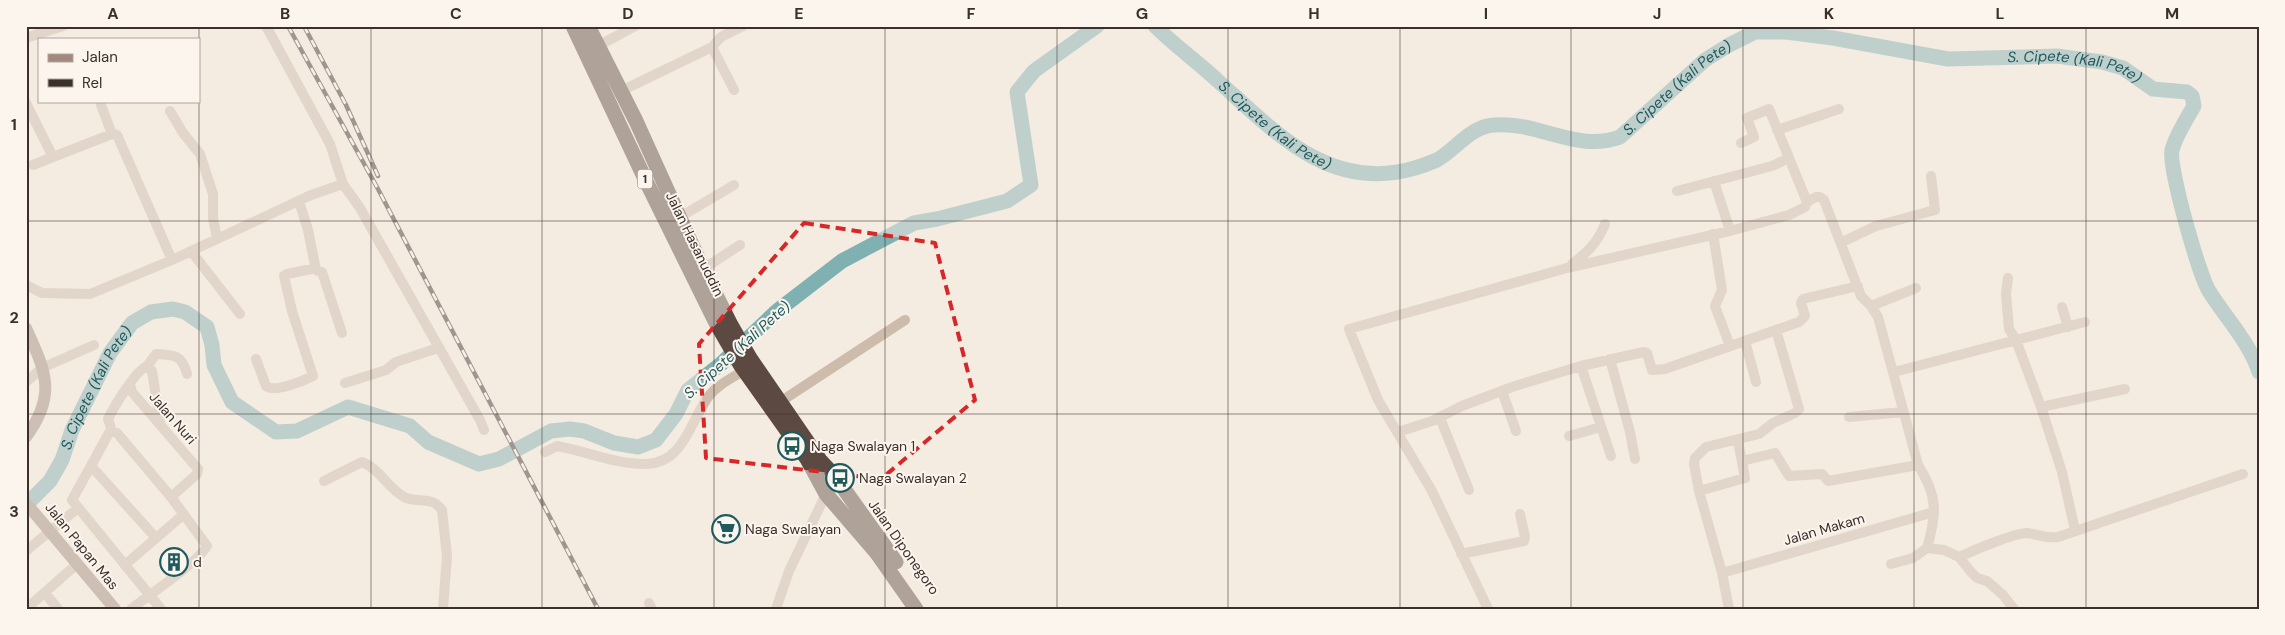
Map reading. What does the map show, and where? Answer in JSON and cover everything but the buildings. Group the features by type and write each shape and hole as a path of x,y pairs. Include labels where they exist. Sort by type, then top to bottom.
{"highway":[{"name":"Jalan Hasanuddin","path":"573,26 646,181 745,365"},
{"name":"Jalan Hasanuddin","path":"588,26 621,91 680,217 724,324"},
{"name":"Jalan Diponegoro","path":"745,365 839,484 928,609"},
{"name":"Jalan Diponegoro","path":"776,405 826,494 876,552 916,609"}],"street":[{"path":"26,38 63,26"},
{"path":"266,26 330,144 343,184 360,208 484,430"},
{"path":"598,46 635,26"},
{"path":"621,91 712,47 721,37 743,26"},
{"path":"712,47 734,90"},
{"path":"26,102 53,157"},
{"path":"101,104 112,134"},
{"path":"1741,143 1754,137 1747,118 1768,109 1807,202"},
{"path":"1777,130 1839,110"},
{"path":"170,111 183,133 200,154 214,194 213,218 217,239"},
{"path":"33,165 112,134 117,135 172,260"},
{"path":"1677,191 1772,166 1789,158"},
{"path":"1842,242 1876,226 1936,210 1931,176"},
{"path":"1714,181 1730,230"},
{"path":"26,284 42,293 90,294 172,260 299,201 343,184"},
{"path":"680,217 734,185"},
{"path":"1488,609 1432,491 1372,388 1349,329 1567,268 1789,215 1805,207 1807,202 1816,197 1824,200 1842,242 1861,296 1878,317 1918,465 1929,482 1934,502 1934,512 1927,548"},
{"path":"299,201 308,230 316,268 323,273 342,333"},
{"path":"1567,268 1589,252 1602,233 1605,224"},
{"path":"1713,234 1722,290 1715,306 1730,346"},
{"path":"703,269 740,245"},
{"path":"191,251 240,314"},
{"path":"256,360 266,386 270,388 278,389 313,376 292,311 284,276 316,268"},
{"path":"2008,278 2006,294 2007,322 2016,340 2041,407 2062,472 2075,530"},
{"path":"1398,432 1440,418 1462,406 1502,390 1610,359 1644,352 1647,353 1650,368 1655,371 1802,320 1805,316 1801,303 1803,299 1858,286"},
{"path":"1871,306 1916,288"},
{"path":"2062,307 2068,327"},
{"path":"776,405 905,320"},
{"path":"1894,372 2085,322"},
{"path":"26,328 42,368 47,393 40,418 26,437"},
{"path":"1729,609 1722,573 1699,491 1694,464 1698,453 1706,447 1738,441 1766,430 1773,423 1795,413 1800,407 1776,330"},
{"path":"1745,341 1756,382"},
{"path":"26,382 42,368 94,345"},
{"path":"345,383 386,370 401,360 438,348"},
{"path":"131,609 206,548 207,545 171,497 117,433 112,431 108,420 116,403 156,354 178,357 184,361 187,374"},
{"path":"1610,359 1628,423 1635,459"},
{"path":"545,452 557,446 639,463 664,460 674,453 682,443 708,398 745,365"},
{"path":"147,366 152,371 160,423"},
{"path":"1581,366 1610,456"},
{"name":"Jalan Nuri","path":"130,384 130,389 198,469 197,474 171,497"},
{"path":"2041,407 2125,389"},
{"path":"1502,390 1516,431"},
{"path":"1849,417 1903,412"},
{"path":"1440,418 1470,490"},
{"path":"1569,436 1601,427"},
{"path":"112,431 109,433 92,467 71,498 161,609"},
{"path":"1699,491 1743,480 1746,476 1738,441"},
{"path":"1742,461 1775,453 1789,476 1822,474 1828,481 1918,465"},
{"path":"324,481 362,462 375,469 391,487 404,497 412,500 428,499 440,506 447,556 443,609"},
{"path":"92,467 156,538"},
{"path":"1959,557 1985,545 2026,533 2045,538 2058,537 2243,474"},
{"path":"776,609 789,571 826,494 839,484"},
{"name":"Jalan Papan Mas","path":"30,507 115,609"},
{"path":"26,552 78,508"},
{"name":"Jalan Makam","path":"1722,573 1934,512"},
{"path":"126,564 184,514"},
{"path":"1461,554 1524,541 1525,537 1520,514"},
{"path":"1891,564 1913,558 1927,548 1944,550 1959,557 1977,578 1987,581 2003,595 2014,609"},
{"path":"26,609 78,564"},
{"path":"45,593 58,609"}],"highlighted area":[{"path":"804,223 935,243 975,400 881,479 706,458 699,344"}],"waterway":[{"name":"S. Cipete (Kali Pete)","path":"26,505 50,481 62,460 72,430 110,353 132,323 151,312 173,309 185,312 207,327 212,345 214,365 232,402 276,432 297,431 348,407 410,426 428,442 479,464 499,459 551,431 570,429 584,431 614,443 638,447 656,440 676,414 688,390 722,363 777,311 842,261 914,223 1007,201 1031,185 1017,92 1034,71 1097,26"},
{"name":"S. Cipete (Kali Pete)","path":"1155,26 1261,120 1283,138 1306,153 1330,165 1356,172 1384,174 1415,168 1437,160 1478,129 1486,126 1510,125 1526,127 1588,141 1604,141 1620,137 1705,60 1755,32 1786,32 1833,38 1948,59 2057,56 2102,62 2123,68 2153,89 2187,92 2192,96 2194,106 2172,150 2179,197 2204,281 2215,301 2250,351 2259,372"}],"railway":[{"path":"288,26 378,189 598,609"},
{"path":"304,26 346,105 378,176"}],"place":[{"name":"Naga Swalayan 1","path":"792,446"},
{"name":"Naga Swalayan 2","path":"840,478"},
{"name":"Naga Swalayan","path":"726,529"},
{"name":"d","path":"174,562"}]}
